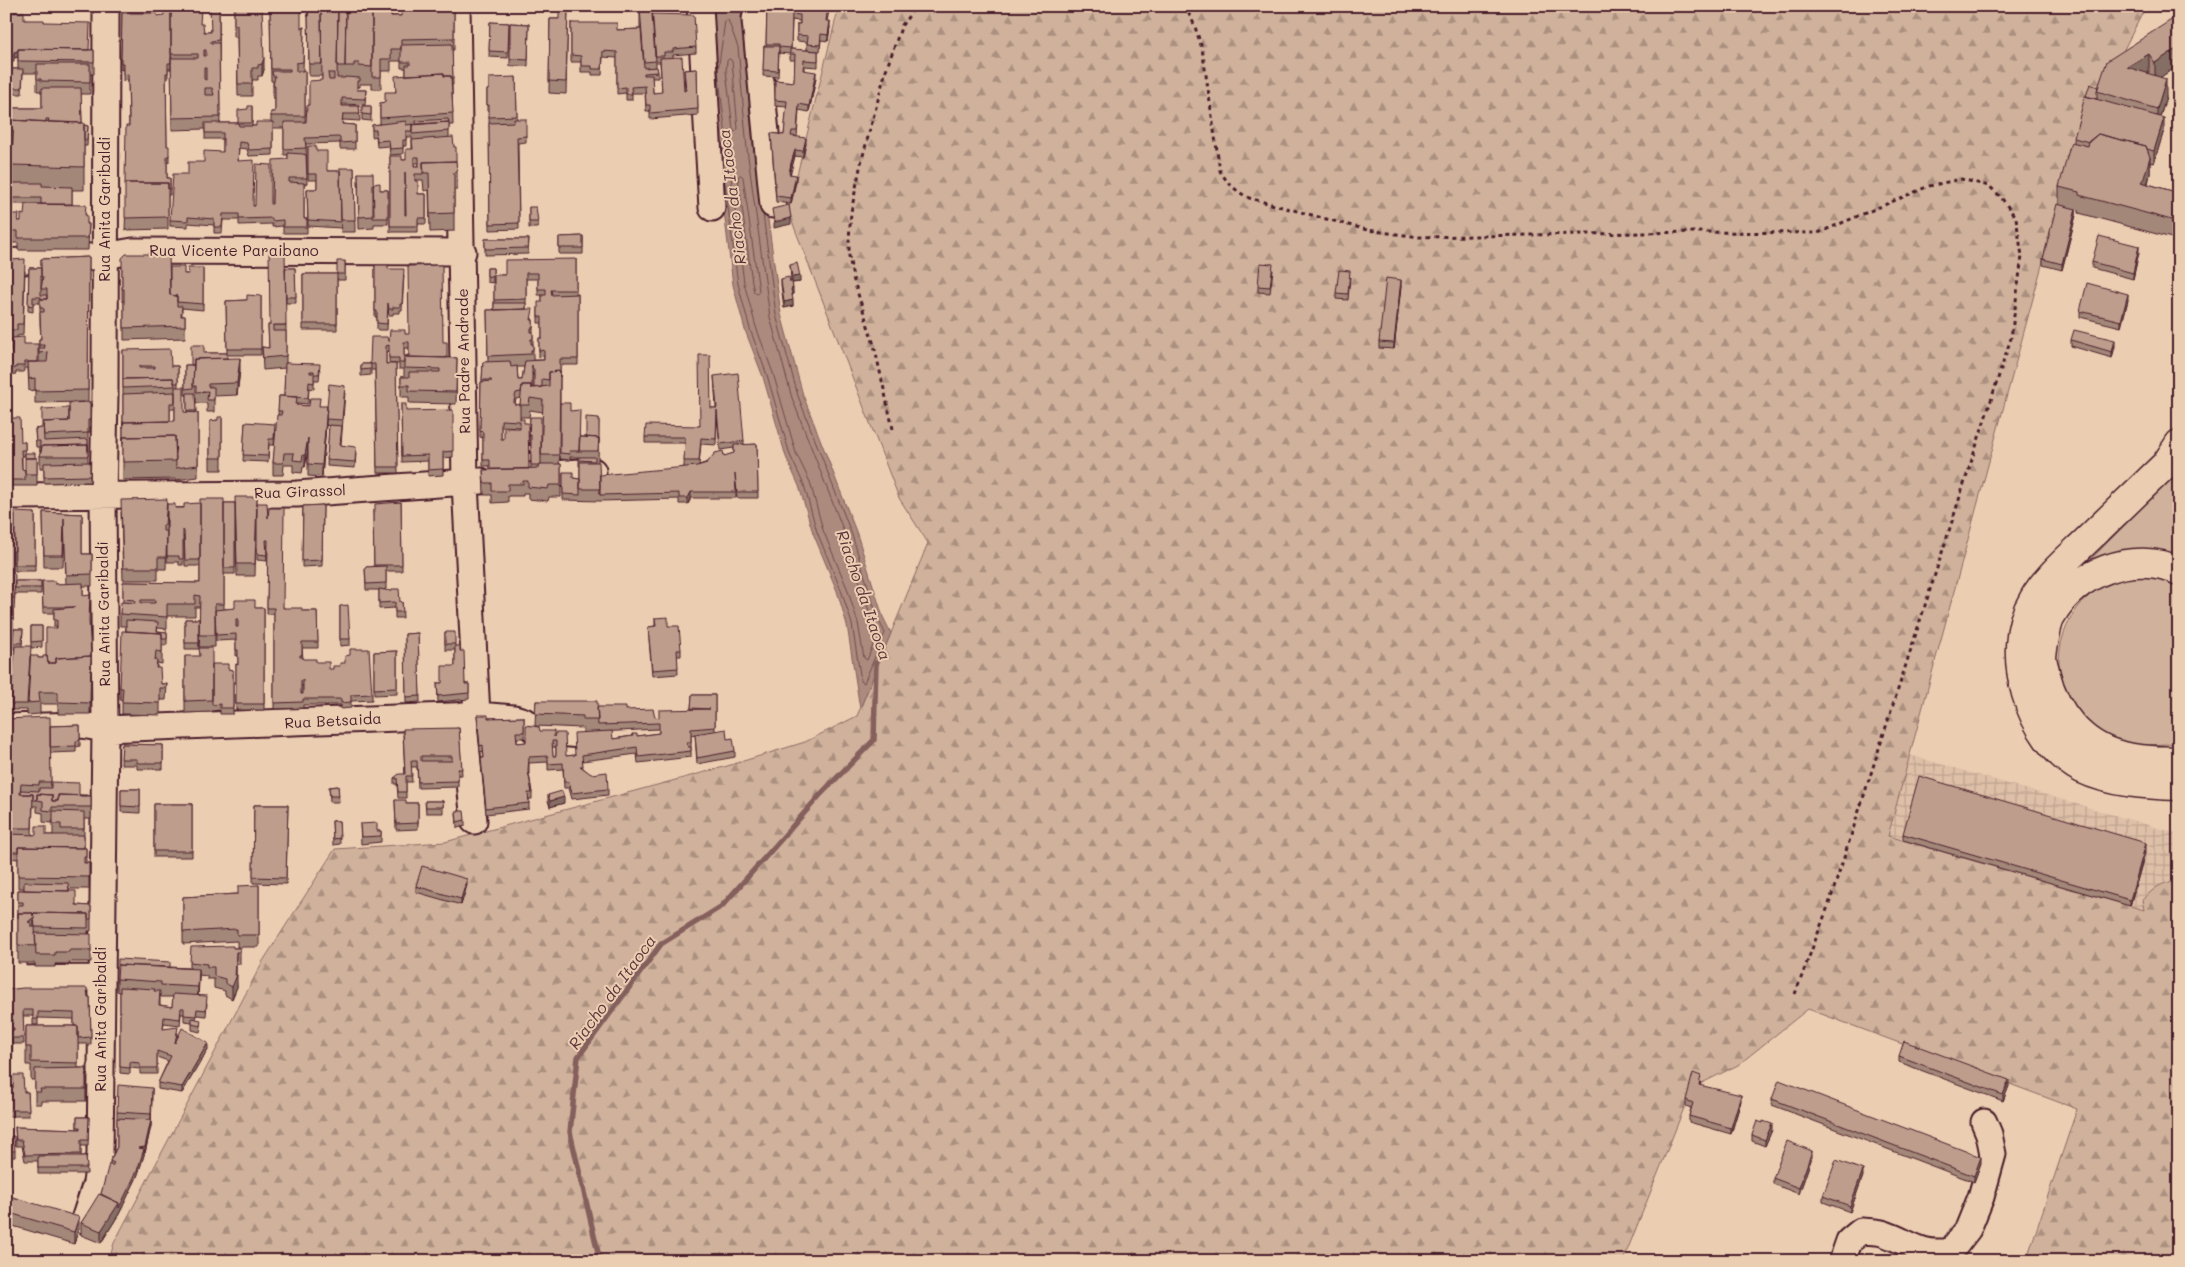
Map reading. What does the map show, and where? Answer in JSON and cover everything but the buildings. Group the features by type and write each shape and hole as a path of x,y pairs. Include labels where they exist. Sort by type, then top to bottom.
{"main road":[{"path":"2179,444 2166,464 2058,568 2032,600 2019,637 2019,666 2031,711 2056,748 2082,768 2105,776 2140,785 2179,786"},
{"path":"2179,571 2145,562 2111,568 2089,576 2069,593 2050,616 2042,657 2050,691 2066,721 2092,743 2118,755 2145,760 2179,761"}],"street":[{"name":"Rua Anita Garibaldi","path":"84,1220 96,1184 100,1154 105,730 102,496 105,395 106,6"},
{"name":"Rua Padre Andrade","path":"457,6 463,252 465,482 474,821"},
{"path":"700,6 712,208"},
{"path":"757,6 755,20 773,205"},
{"name":"Rua Vicente Paraibano","path":"6,262 104,256 133,251 463,252"},
{"name":"Rua Girassol","path":"6,496 297,494 593,471"},
{"name":"Rua Betsaida","path":"6,727 82,724 105,730 470,715 514,718 524,721 536,731 581,735 656,736"},
{"path":"13,864 10,979 101,978"},
{"path":"1842,1261 1849,1242 1862,1231 1883,1233 1919,1249 1936,1253 1951,1250 1968,1229 1981,1197 1993,1154 1989,1134 1984,1122"}],"path":[{"path":"893,429 874,345 853,278 849,256 849,240 851,212 861,163 886,70 902,25 916,6"},
{"path":"1185,6 1194,24 1202,48 1220,171 1227,182 1249,198 1367,230 1420,237 1697,232 1818,233 1929,186 1961,179 1989,186 2000,196 2016,218 2022,256 2011,338 1830,904 1795,994"},
{"path":"529,426 531,476"}],"shaded area":[{"path":"1910,755 2172,832 2179,832 2179,920 1888,836"}],"green space":[{"path":"839,6 2146,6 2073,150 1888,836 2144,910 2142,900 2154,889 2168,883 2179,884 2179,1261 2026,1261 2077,1109 1808,1009 1738,1065 1692,1088 1623,1261 109,1261 114,1243 263,961 335,849 445,842 724,767 805,742 857,716 928,543 899,498 788,211"},
{"path":"2179,467 2179,559 2052,599 2163,486"},
{"path":"2147,574 2179,585 2179,743 2135,745 2105,736 2084,720 2062,687 2059,656 2067,626 2074,612 2096,590 2110,582 2128,576"}],"water":[{"path":"713,6 742,6 741,19 749,45 758,147 781,314 803,395 857,534 883,617 891,633 860,709 847,625 837,591 813,533 799,486 786,457 763,377 745,330 733,285 719,170"}],"waterway":[{"name":"Riacho da Itaoca","path":"600,1261 570,1132 578,1057 661,944 722,906 821,794 874,740 876,663"}]}
